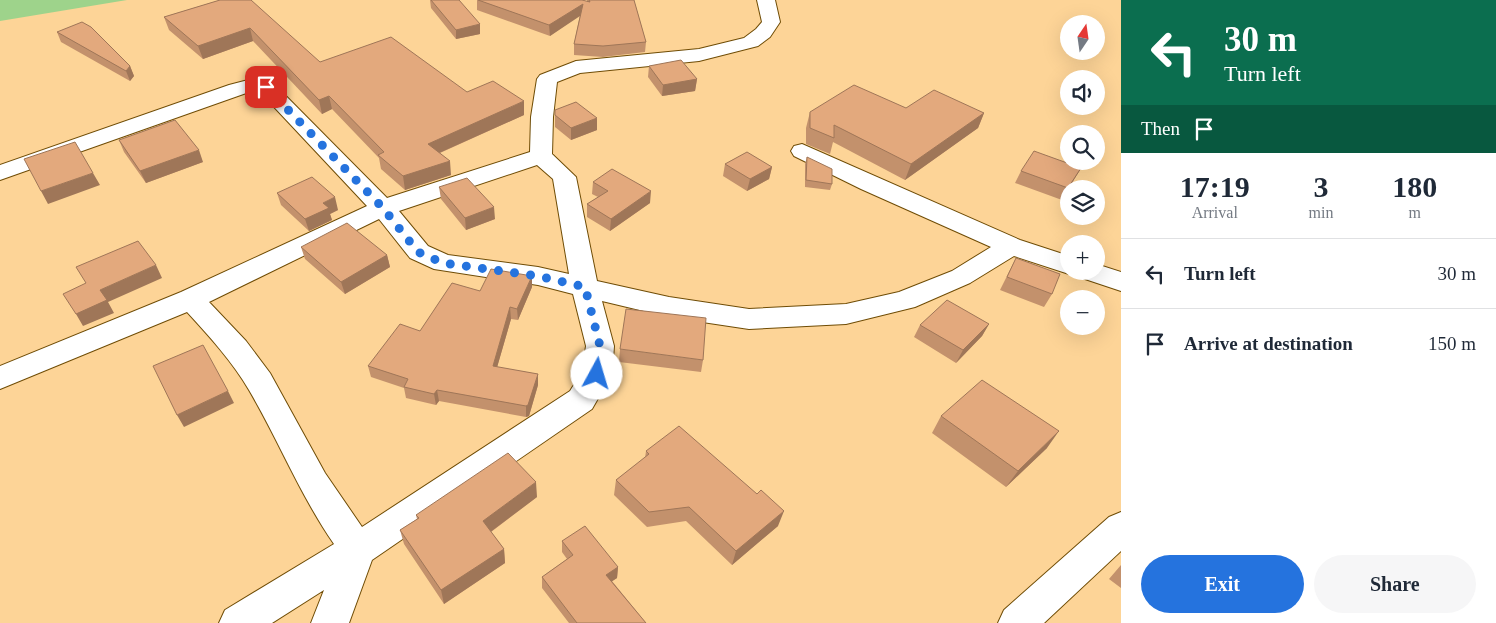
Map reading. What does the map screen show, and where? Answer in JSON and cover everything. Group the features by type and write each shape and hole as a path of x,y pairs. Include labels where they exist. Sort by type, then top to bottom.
{"street":[{"path":"541,156 543,107 547,79 576,67 699,55 751,42 763,33 771,22 766,0"},
{"path":"0,174 236,89 252,86 266,87 383,208 418,252 443,263 538,276 669,307 749,318 846,314 904,300 961,277 1011,246"},
{"path":"802,152 869,184 1011,246 1060,262"},
{"path":"0,378 191,299 383,208 541,156"},
{"path":"238,623 358,549 581,400 597,374 600,346 585,287 564,176 541,156"},
{"path":"1105,277 1121,282"},
{"path":"191,299 231,342 258,380 278,413 312,480 331,512 358,549"},
{"path":"1017,623 1121,528"},
{"path":"330,623 358,549"}],"green space":[{"path":"0,0 127,0 0,21"}],"building":[{"path":"220,0 251,0 320,62 391,37 467,92 493,81 524,101 428,144 450,161 403,176 378,155 384,152 329,96 319,100 250,28 198,46 164,17"},
{"path":"431,0 459,0 480,24 456,30"},
{"path":"478,0 582,0 590,2 589,0 634,0 646,42 603,46 574,44 583,4 549,25"},
{"path":"82,22 91,27 130,66 126,71 57,32"},
{"path":"681,60 697,79 663,85 649,66"},
{"path":"854,85 906,108 934,90 984,113 911,164 834,125 834,138 810,128 810,112"},
{"path":"576,102 597,118 571,128 555,115 555,110"},
{"path":"175,120 199,150 140,171 119,140"},
{"path":"75,142 93,173 41,191 24,159"},
{"path":"1034,151 1060,160 1060,170 1080,170 1073,180 1060,180 1060,185 1021,171"},
{"path":"747,152 772,167 750,179 725,164"},
{"path":"807,157 832,169 832,184 806,180"},
{"path":"612,169 651,191 611,219 587,204 608,191 593,182"},
{"path":"312,177 335,197 323,203 329,208 305,219 277,193"},
{"path":"467,178 494,207 465,218 439,187"},
{"path":"347,223 387,255 341,282 301,247"},
{"path":"138,241 156,265 100,290 107,300 76,314 63,294 86,283 76,267"},
{"path":"1016,258 1060,274 1052,294 1007,277"},
{"path":"491,269 532,276 517,309 510,307 493,366 538,374 528,405 437,390 434,394 404,387 408,379 368,366 400,324 420,331 452,283 480,291"},
{"path":"947,300 989,324 963,350 920,325"},
{"path":"626,309 706,318 703,360 620,349"},
{"path":"203,345 228,391 177,415 153,366"},
{"path":"982,380 1059,431 1018,471 941,416"},
{"path":"679,426 757,494 761,490 784,511 736,551 689,507 649,512 616,480 649,454 646,451"},
{"path":"508,453 536,482 483,521 504,549 441,590 400,530 419,518 416,515"},
{"path":"585,526 618,567 606,575 646,623 577,623 542,577 573,555 562,541"}],"route":[{"path":"266,87 383,208 418,252 443,263 538,276 585,287 600,346 597,374"}]}
